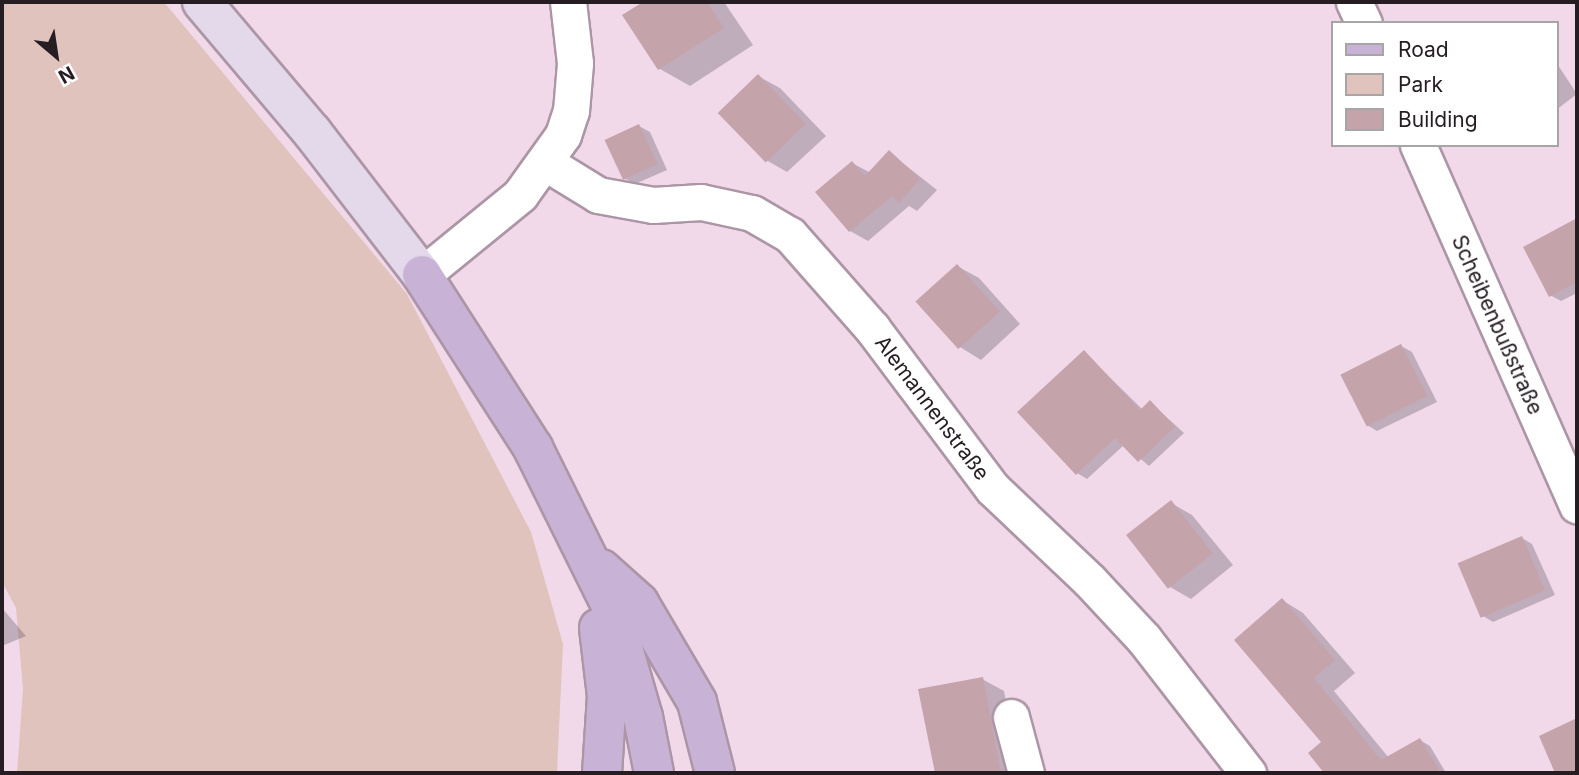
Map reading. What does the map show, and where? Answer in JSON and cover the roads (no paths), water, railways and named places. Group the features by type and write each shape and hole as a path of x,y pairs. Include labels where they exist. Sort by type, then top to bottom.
{"main road":[{"path":"201,2 312,132 422,275 533,448 590,560 620,632 654,773"},
{"path":"590,560 607,696 602,773"},
{"path":"590,560 639,603 697,702 715,773"}],"street":[{"path":"422,275 520,194 546,163 572,111 575,63 568,2"},
{"path":"1354,2 1363,21"},
{"name":"Scheibenbußstraße","path":"1419,147 1577,505"},
{"name":"Alemannenstraße","path":"546,163 598,195 653,205 701,202 752,213 790,235 872,328 992,488 1089,580 1144,639 1248,773"},
{"path":"1011,717 1026,773"}]}
